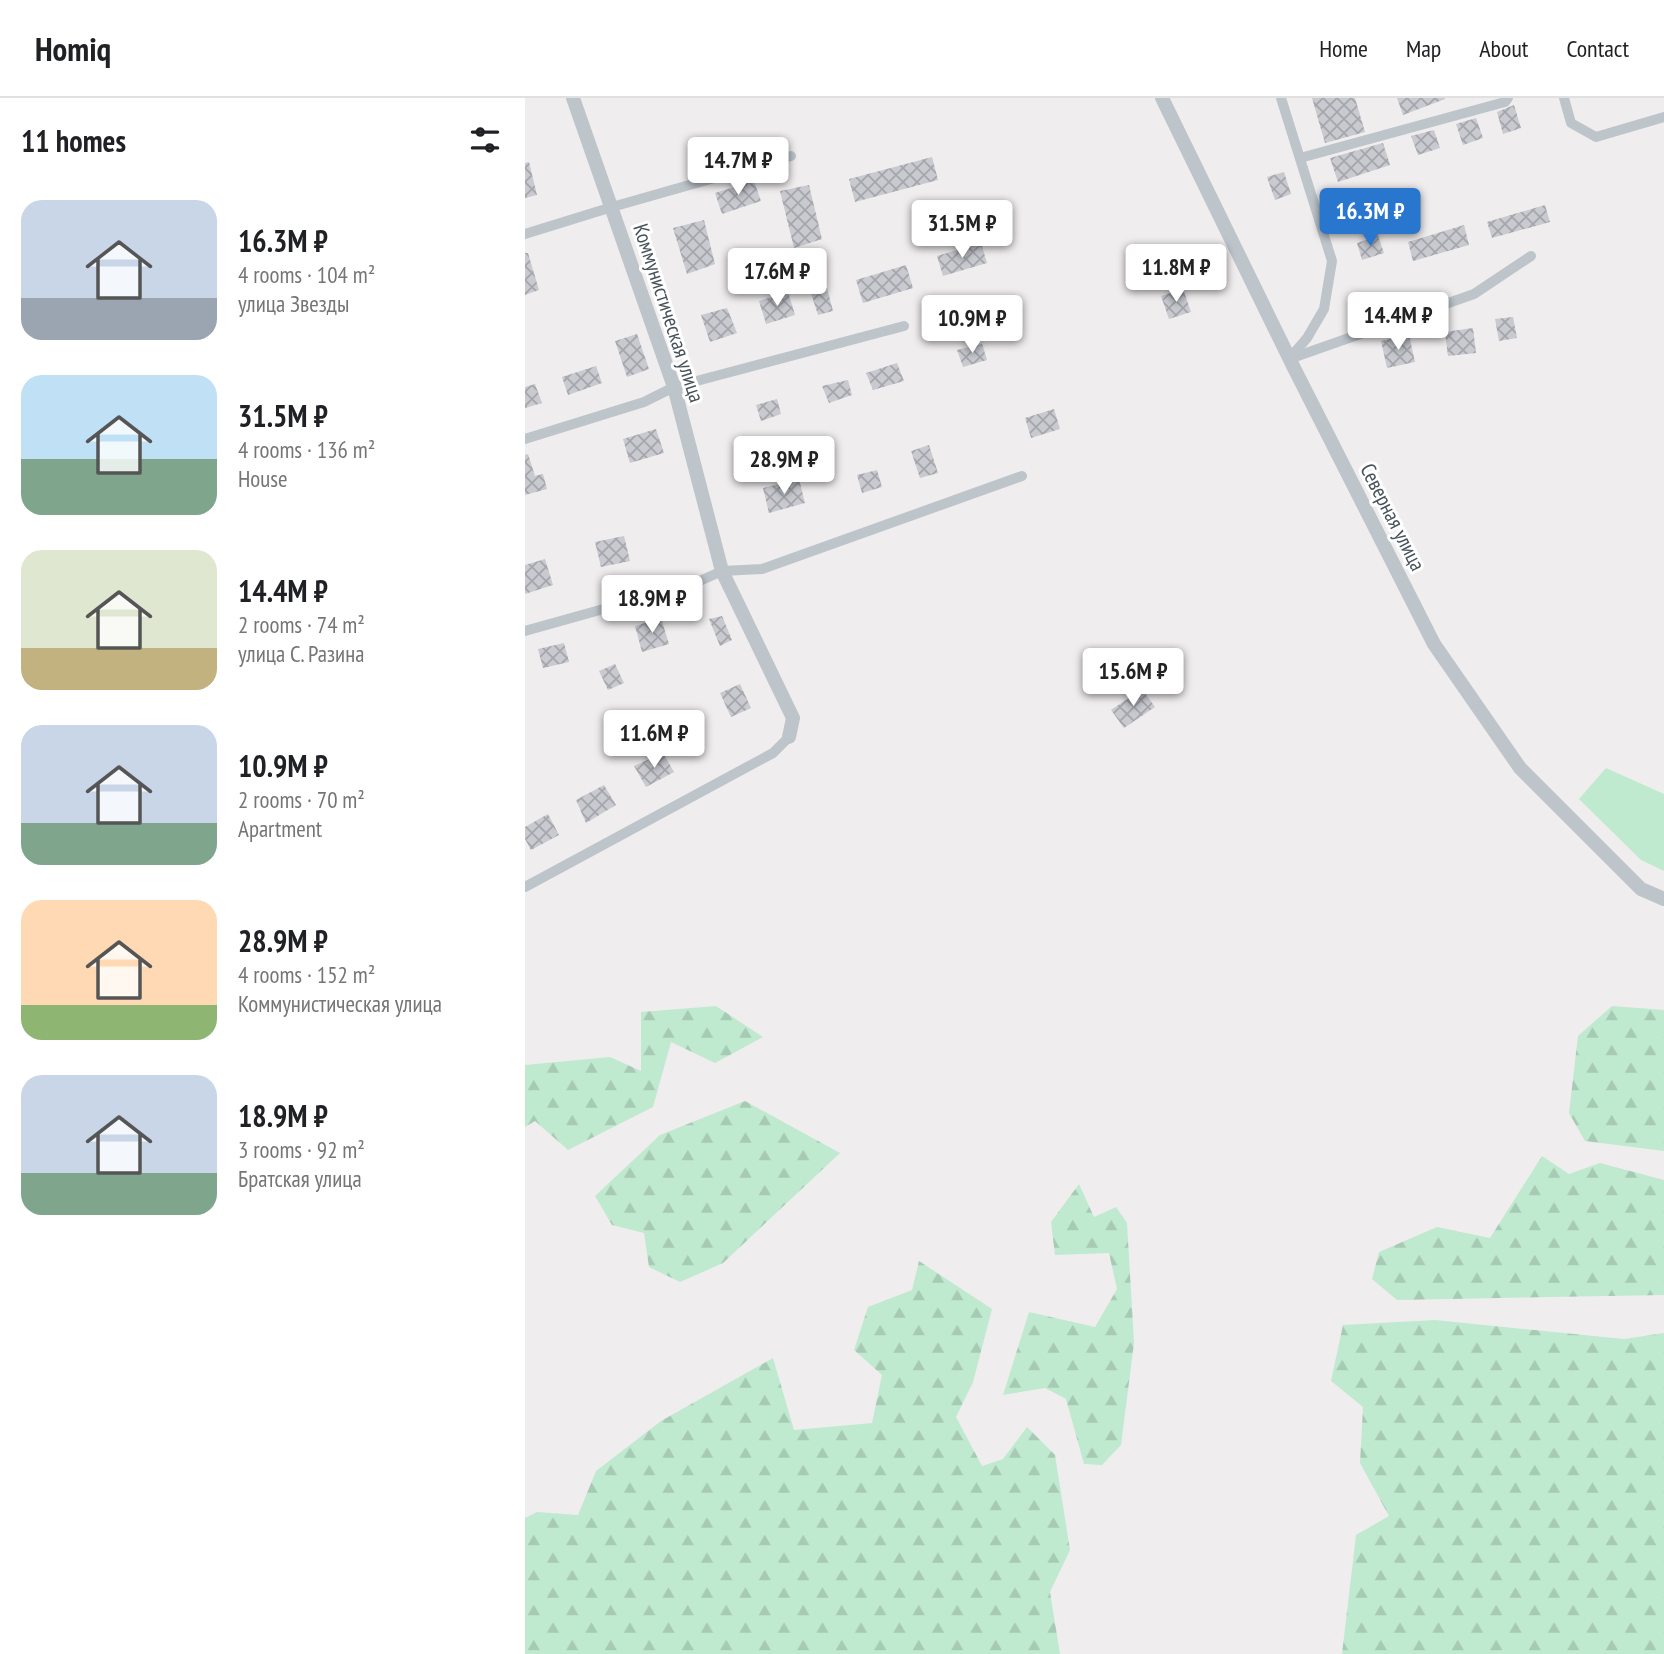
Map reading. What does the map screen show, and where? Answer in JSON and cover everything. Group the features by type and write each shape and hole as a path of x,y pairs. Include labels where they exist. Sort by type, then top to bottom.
{"street":[{"name":"Коммунистическая улица","path":"573,98 674,387 722,571 793,718 789,737"},
{"name":"Северная улица","path":"1162,98 1289,359 1434,644 1520,768 1641,889 1664,899"},
{"path":"1281,98 1332,261 1324,309 1307,338 1289,359"},
{"path":"1300,158 1505,102 1507,98"},
{"path":"1564,98 1571,124 1596,137 1664,117"},
{"path":"525,234 791,156"},
{"path":"1289,359 1474,293 1531,256"},
{"path":"525,439 644,402 674,387 904,326"},
{"path":"525,631 693,584 722,571 762,569 1021,476"},
{"path":"525,887 773,753 789,737"}],"green space":[{"path":"1606,768 1664,794 1664,871 1641,860 1579,799"},
{"path":"716,1006 763,1037 715,1063 671,1042 653,1107 568,1150 535,1121 525,1127 525,1065 610,1057 641,1071 641,1012"},
{"path":"1612,1006 1664,1010 1664,1151 1585,1141 1569,1113 1578,1036"},
{"path":"745,1101 840,1153 723,1263 680,1282 649,1267 644,1233 612,1225 595,1196 660,1135"},
{"path":"1542,1156 1569,1174 1600,1163 1664,1180 1664,1295 1397,1300 1372,1279 1379,1252 1437,1227 1490,1238"},
{"path":"1079,1184 1094,1217 1116,1207 1127,1223 1134,1343 1121,1445 1102,1465 1084,1464 1066,1399 1045,1388 1003,1395 1029,1312 1095,1327 1117,1289 1109,1253 1055,1255 1051,1222"},
{"path":"919,1261 992,1309 973,1382 956,1417 982,1466 1003,1459 1027,1427 1055,1455 1070,1550 1050,1592 1060,1654 525,1654 525,1518 537,1512 578,1515 596,1471 661,1421 773,1358 794,1430 872,1423 882,1375 854,1350 868,1307 912,1290"},
{"path":"1435,1320 1624,1339 1664,1333 1664,1654 1342,1654 1356,1535 1389,1516 1360,1463 1363,1407 1331,1381 1343,1325"}],"building":[{"path":"1312,98 1355,98 1365,132 1325,143"},
{"path":"1397,98 1445,98 1445,99 1403,115"},
{"path":"1514,105 1521,128 1503,134 1497,112"},
{"path":"1476,118 1483,138 1463,145 1456,124"},
{"path":"1434,130 1440,148 1418,155 1411,136"},
{"path":"1383,143 1390,165 1338,182 1330,158"},
{"path":"932,157 938,180 855,202 849,179"},
{"path":"529,162 537,195 525,198 525,163"},
{"path":"1284,172 1291,194 1275,200 1267,177"},
{"path":"754,181 761,201 722,214 715,193"},
{"path":"809,185 822,239 794,248 780,191"},
{"path":"1545,205 1550,222 1492,238 1487,222"},
{"path":"704,220 715,264 687,274 673,228"},
{"path":"1464,225 1469,245 1413,261 1408,242"},
{"path":"1378,236 1384,253 1362,260 1357,243"},
{"path":"981,243 987,263 943,276 937,256"},
{"path":"525,253 528,253 539,290 525,295"},
{"path":"906,265 913,288 863,303 856,280"},
{"path":"827,288 833,311 818,315 810,290"},
{"path":"1183,289 1191,312 1169,319 1161,296"},
{"path":"788,292 795,315 766,324 759,301"},
{"path":"727,308 737,333 710,342 701,315"},
{"path":"1513,317 1517,338 1499,341 1495,319"},
{"path":"1473,328 1476,353 1448,356 1445,332"},
{"path":"637,334 649,369 627,377 615,341"},
{"path":"1409,335 1415,362 1387,368 1381,341"},
{"path":"982,344 987,360 963,367 957,350"},
{"path":"897,363 904,381 873,390 866,373"},
{"path":"596,366 602,383 568,395 562,377"},
{"path":"848,380 852,395 829,403 822,386"},
{"path":"535,384 542,403 525,408 525,387"},
{"path":"777,399 781,414 761,421 756,405"},
{"path":"1054,409 1060,429 1031,438 1025,418"},
{"path":"656,429 664,453 630,463 623,439"},
{"path":"929,445 938,473 920,478 911,451"},
{"path":"528,454 535,476 543,474 547,489 525,495 525,455"},
{"path":"877,470 882,487 862,493 857,475"},
{"path":"799,479 805,503 769,513 763,488"},
{"path":"624,536 630,561 601,567 595,542"},
{"path":"545,559 553,585 525,594 525,565"},
{"path":"722,616 732,640 720,646 709,619"},
{"path":"661,618 669,644 642,652 635,626"},
{"path":"564,643 569,662 543,668 538,649"},
{"path":"615,664 624,683 608,690 599,671"},
{"path":"740,684 751,708 731,717 720,693"},
{"path":"1142,689 1155,707 1124,728 1111,710"},
{"path":"663,753 674,772 646,787 634,766"},
{"path":"604,785 616,805 586,823 576,800"},
{"path":"548,814 559,835 531,850 525,839 525,827"}]}
